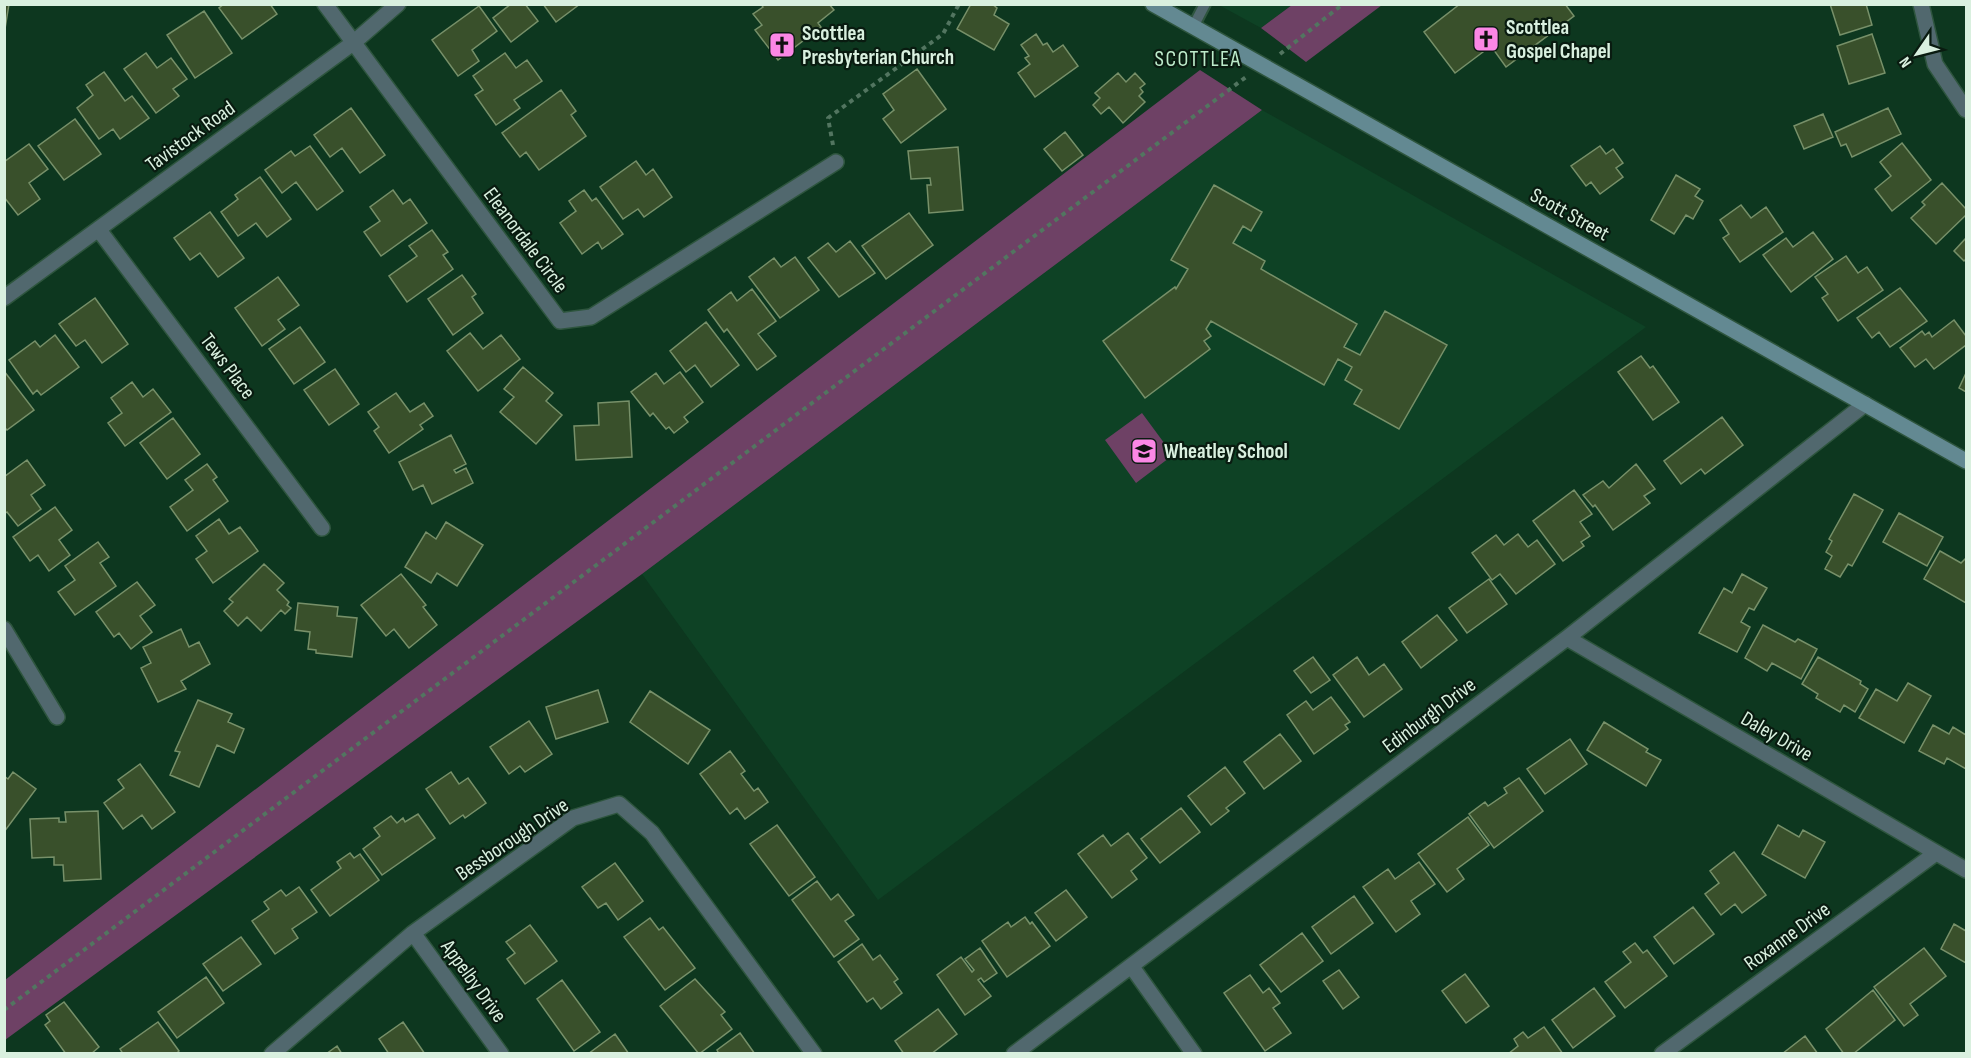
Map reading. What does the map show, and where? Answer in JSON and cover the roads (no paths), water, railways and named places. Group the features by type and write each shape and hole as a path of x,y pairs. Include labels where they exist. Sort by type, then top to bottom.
{"main road":[{"name":"Scott Street","path":"1153,4 1966,461"}],"street":[{"path":"326,4 353,43"},
{"name":"Tavistock Road","path":"4,297 353,43 398,4"},
{"path":"1921,4 1935,64 1966,110"},
{"name":"Eleanordale Circle","path":"353,43 560,321 591,317 836,162"},
{"name":"Tews Place","path":"99,230 322,528"},
{"name":"Edinburgh Drive","path":"1014,1053 1567,638 1865,404"},
{"path":"4,629 57,717"},
{"name":"Daley Drive","path":"1567,638 1966,870"},
{"name":"Bessborough Drive","path":"272,1053 413,933 573,818 620,804 652,833 814,1053"},
{"name":"Roxanne Drive","path":"1662,1053 1936,854"},
{"name":"Appelby Drive","path":"413,933 501,1053"},
{"path":"1132,966 1194,1053"}],"lane":[{"path":"1193,27 1205,4"}],"place":[{"name":"Scottlea Gospel Chapel","path":"1486,39"},
{"name":"Scottlea Presbyterian Church","path":"782,45"},
{"name":"Wheatley School","path":"1144,451"}],"district":[{"name":"SCOTTLEA","path":"1198,58"}]}
